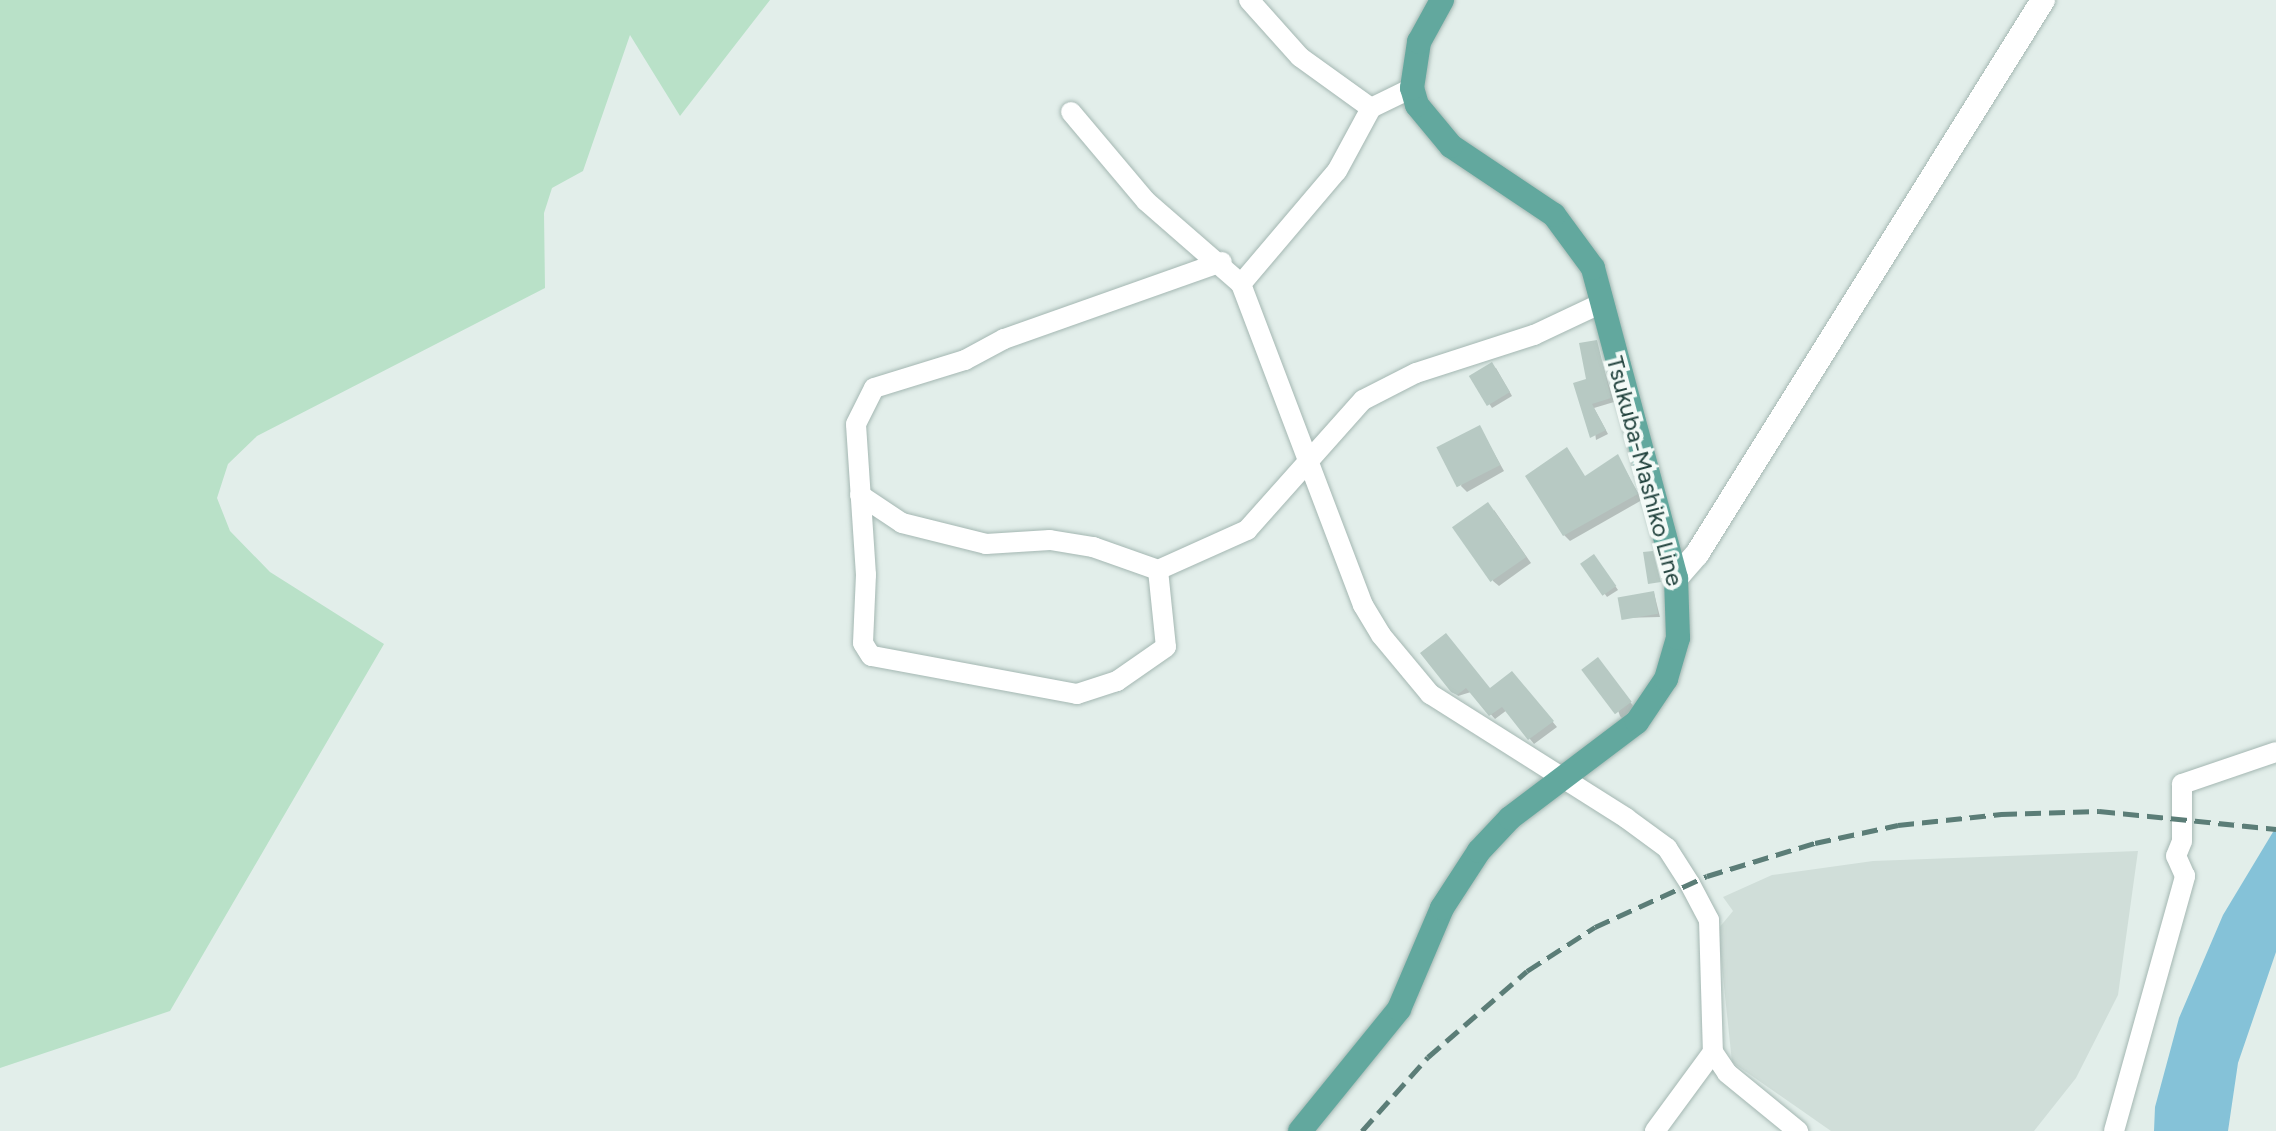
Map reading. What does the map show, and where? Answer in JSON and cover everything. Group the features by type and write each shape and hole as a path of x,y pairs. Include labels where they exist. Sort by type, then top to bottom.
{"main road":[{"path":"1412,88 1419,42 1442,0"},
{"name":"Tsukuba-Mashiko Line","path":"1300,1131 1399,1009 1442,908 1479,851 1510,818 1561,776 1637,722 1655,700 1678,638 1676,578 1593,268 1554,215 1451,146 1426,120 1412,88"}],"street":[{"path":"1249,0 1300,57 1371,108"},
{"path":"1676,578 1697,554 2043,0"},
{"path":"1241,284 1337,171 1371,108 1412,88"},
{"path":"1071,112 1146,201 1222,262 1241,284 1311,461 1363,605 1381,635 1430,694 1561,776 1667,848 1709,920 1713,1052 1727,1073 1798,1131"},
{"path":"1158,570 1166,647 1117,681 1077,694 871,656 863,643 856,424 874,388 965,360 1004,339 1222,262"},
{"path":"860,495 902,523 986,544 1050,540 1093,547 1158,570 1247,530 1363,400 1416,373 1534,335 1602,303"},
{"path":"2114,1131 2185,876 2176,856 2182,841 2182,784 2276,752"},
{"path":"1655,1131 1713,1052"}],"shaded area":[{"path":"2138,851 2118,995 2076,1078 2034,1131 1831,1131 1732,1062 1718,929 1733,911 1723,897 1772,875 1873,861"}],"green space":[{"path":"0,0 770,0 680,116 630,35 583,171 552,188 544,213 545,288 257,436 228,464 217,498 230,531 270,572 384,644 170,1011 0,1068"}],"water":[{"path":"2276,827 2276,952 2238,1063 2228,1131 2154,1131 2155,1107 2179,1018 2223,915"}],"building":[{"path":"1597,340 1611,398 1592,404 1606,430 1590,438 1573,383 1586,379 1579,343"},
{"path":"1492,362 1510,392 1487,406 1469,376"},
{"path":"1480,425 1500,465 1457,487 1436,447"},
{"path":"1567,447 1585,476 1618,454 1638,494 1563,536 1525,476"},
{"path":"1488,502 1526,557 1490,582 1452,527"},
{"path":"1653,551 1661,582 1648,584 1643,552"},
{"path":"1594,554 1616,586 1602,596 1580,564"},
{"path":"1654,591 1658,614 1622,620 1618,597"},
{"path":"1446,633 1490,688 1512,671 1554,721 1528,740 1502,707 1489,716 1466,688 1457,695 1451,692 1420,653"},
{"path":"1598,657 1632,702 1615,714 1581,670"}],"railway":[{"path":"1362,1131 1428,1057 1527,971 1595,927 1707,876 1815,843 1898,825 2001,814 2099,811 2276,829"}]}
